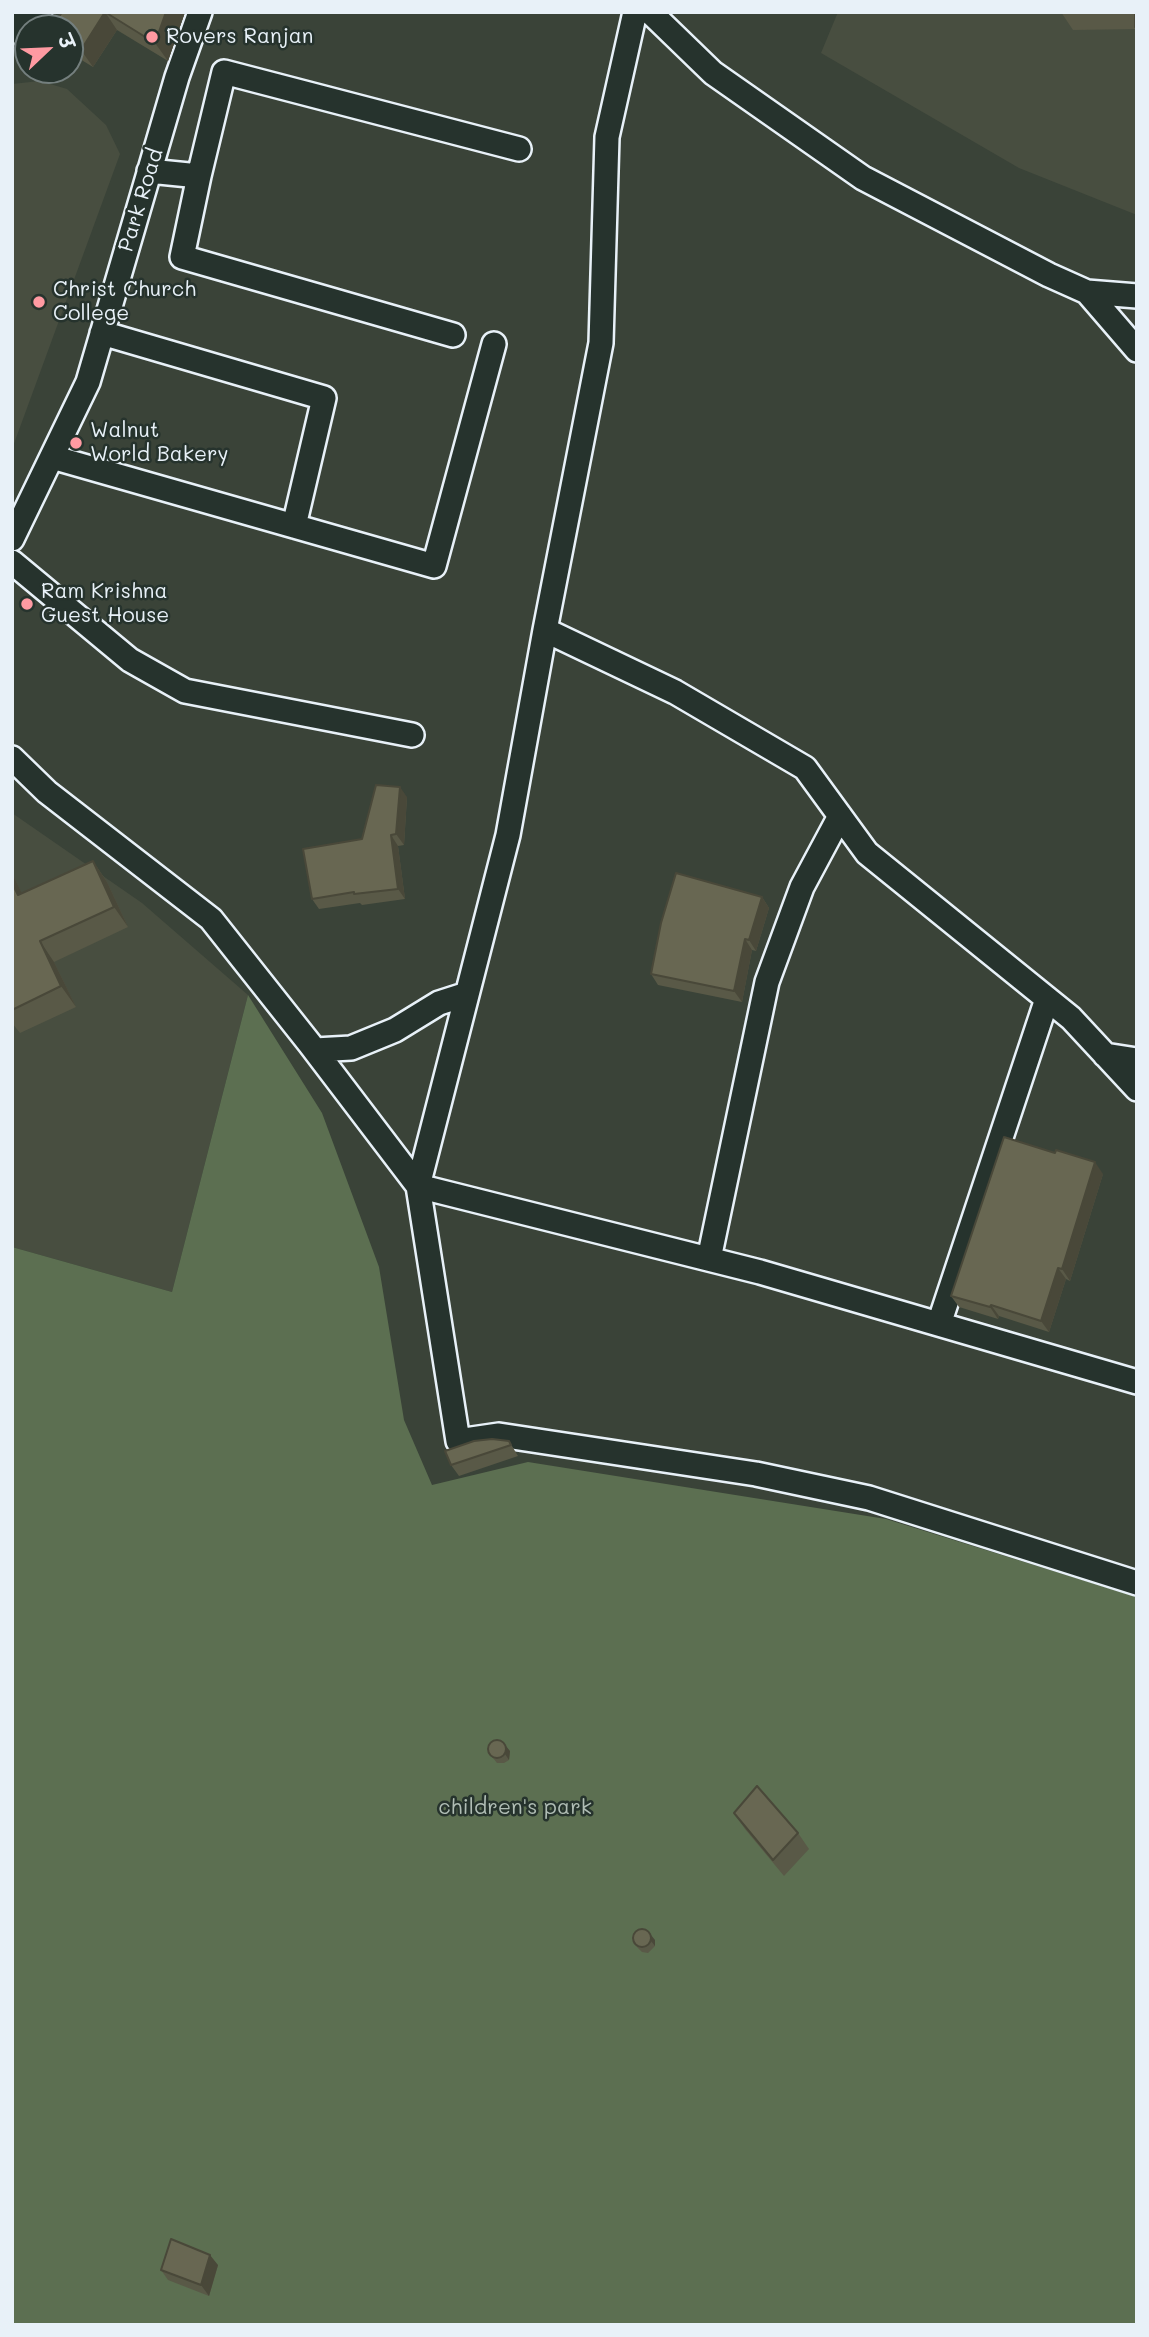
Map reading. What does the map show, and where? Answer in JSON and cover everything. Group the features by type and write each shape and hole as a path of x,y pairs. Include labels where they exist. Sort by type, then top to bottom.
{"main road":[{"path":"12,29 37,12"}],"street":[{"name":"Park Road","path":"12,539 88,382 177,77 200,12"},
{"path":"635,12 607,137 601,343 508,835 418,1186 458,1441 499,1435 768,1476 869,1498 1137,1583"},
{"path":"650,12 713,73 863,178 1087,292 1137,296"},
{"path":"453,335 182,257 224,72 519,149"},
{"path":"149,171 199,176"},
{"path":"1087,292 1137,350"},
{"path":"102,333 324,398 294,526"},
{"path":"52,457 434,566 494,344"},
{"path":"12,562 130,660 184,691 412,735"},
{"path":"545,630 675,692 805,768 867,853 1071,1018 1137,1089"},
{"path":"12,758 47,792 211,919 418,1186 760,1272 1137,1382"},
{"path":"709,1259 766,982 802,887 840,816"},
{"path":"315,1050 351,1048 396,1030 439,1003 467,994"},
{"path":"939,1324 1048,999"},
{"path":"1105,1055 1137,1060"}],"shaded area":[{"path":"838,12 1137,12 1137,215 1019,168 821,53"},
{"name":"Christ Church College","path":"12,84 50,84 67,89 106,125 120,154 12,449"},
{"path":"12,813 142,903 248,995 172,1292 12,1247"}],"green space":[{"name":"children's park","path":"248,995 322,1113 379,1267 404,1420 432,1485 528,1462 886,1519 1137,1597 1137,2325 12,2325 12,1247 172,1292"}],"building":[{"path":"105,12 84,45 84,14 61,14"},
{"path":"105,12 166,12 155,43"},
{"path":"376,785 400,787 396,834 391,835 398,889 354,892 312,899 303,849 362,839"},
{"path":"93,861 114,907 40,941 61,986 12,1010 12,883 18,895"},
{"path":"676,873 762,897 749,940 745,939 734,991 651,974 661,923"},
{"path":"1004,1137 1095,1162 1062,1269 1058,1268 1041,1321 951,1296"},
{"path":"474,1441 509,1441 511,1445 451,1465 445,1451"},
{"path":"497,1740 503,1743 506,1749 503,1755 497,1758 491,1755 488,1749 491,1743"},
{"path":"757,1786 798,1833 773,1860 734,1813"},
{"path":"642,1929 648,1932 651,1938 648,1944 642,1947 636,1944 633,1938 636,1932"},
{"path":"171,2239 210,2255 201,2285 161,2270"}],"place":[{"name":"Rovers Ranjan","path":"152,37"},
{"name":"Christ Church College","path":"39,302"},
{"name":"Walnut World Bakery","path":"76,443"},
{"name":"Ram Krishna Guest House","path":"27,604"}]}
